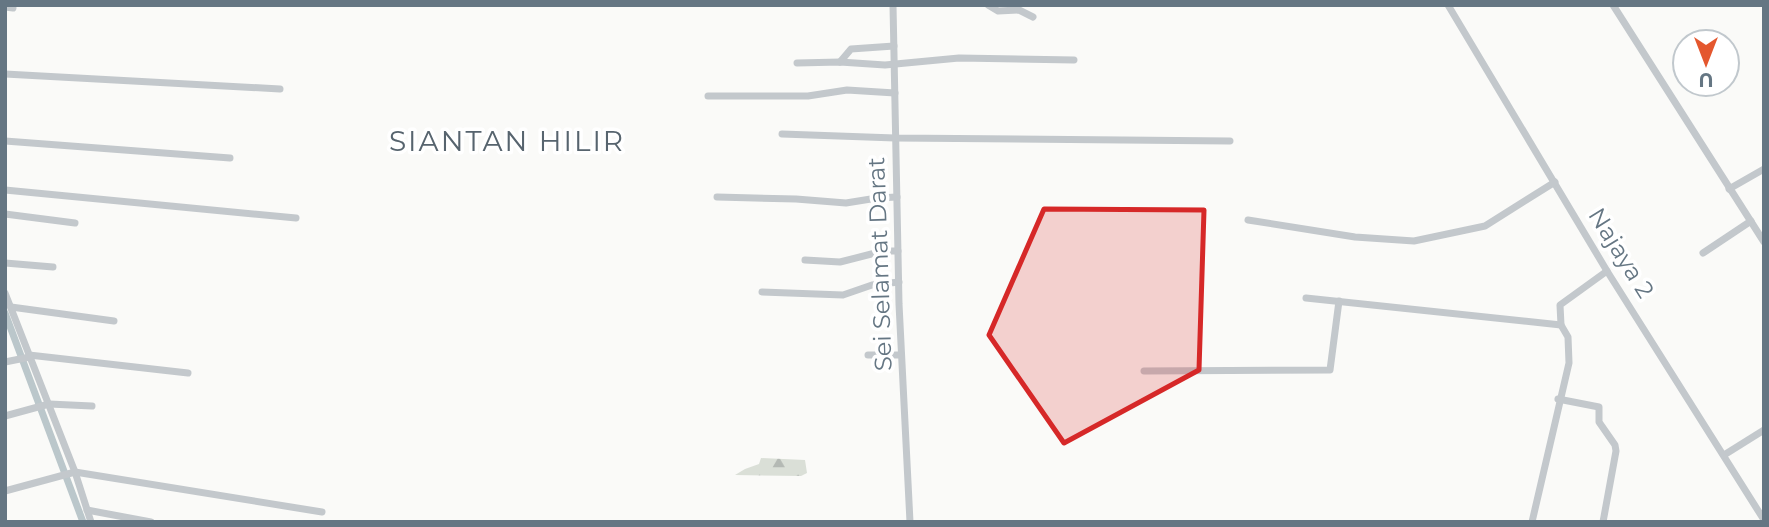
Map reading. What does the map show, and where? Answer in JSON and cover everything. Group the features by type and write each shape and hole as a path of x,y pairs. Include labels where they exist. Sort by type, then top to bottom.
{"street":[{"name":"Sei Selamat Darat","path":"893,5 895,93 892,138 898,355 910,522"},
{"path":"988,5 998,11 1019,10 1033,17"},
{"name":"Najaya 2","path":"1448,5 1607,271 1764,520"},
{"path":"1613,5 1764,242"},
{"path":"840,62 851,49 894,46"},
{"path":"797,63 885,65 948,58 1074,60"},
{"path":"5,74 280,89"},
{"path":"708,96 808,96 847,90 876,94 895,93"},
{"path":"782,134 892,138 1230,141"},
{"path":"5,141 230,158"},
{"path":"55,155 56,145"},
{"path":"1729,189 1764,169"},
{"path":"1248,220 1355,237 1414,241 1485,226 1555,182"},
{"path":"5,190 296,218"},
{"path":"717,197 796,199 845,204 893,197"},
{"path":"5,214 75,223"},
{"path":"1703,253 1751,221"},
{"path":"805,260 840,262 883,251 895,251"},
{"path":"5,263 53,267"},
{"path":"1532,522 1570,350 1568,337 1561,326 1560,305 1607,271"},
{"path":"762,292 843,295 883,283 896,283"},
{"path":"5,293 47,405 69,474 91,522"},
{"path":"1307,298 1561,326"},
{"path":"1143,371 1330,370 1339,301"},
{"path":"10,312 114,321"},
{"path":"868,355 898,355"},
{"path":"5,362 28,357 188,373"},
{"path":"1559,399 1599,407 1599,422 1615,445 1603,522"},
{"path":"5,416 47,405 92,406"},
{"path":"1724,455 1764,430"},
{"path":"5,491 69,474 323,512"},
{"path":"87,510 151,522"}],"highlighted area":[{"path":"1044,209 1204,210 1199,370 1064,443 989,335"}],"green space":[{"path":"761,458 805,460 807,473 801,476 735,475 759,464"}],"waterway":[{"path":"5,313 83,522"}],"district":[{"name":"SIANTAN HILIR","path":"507,141"}]}
